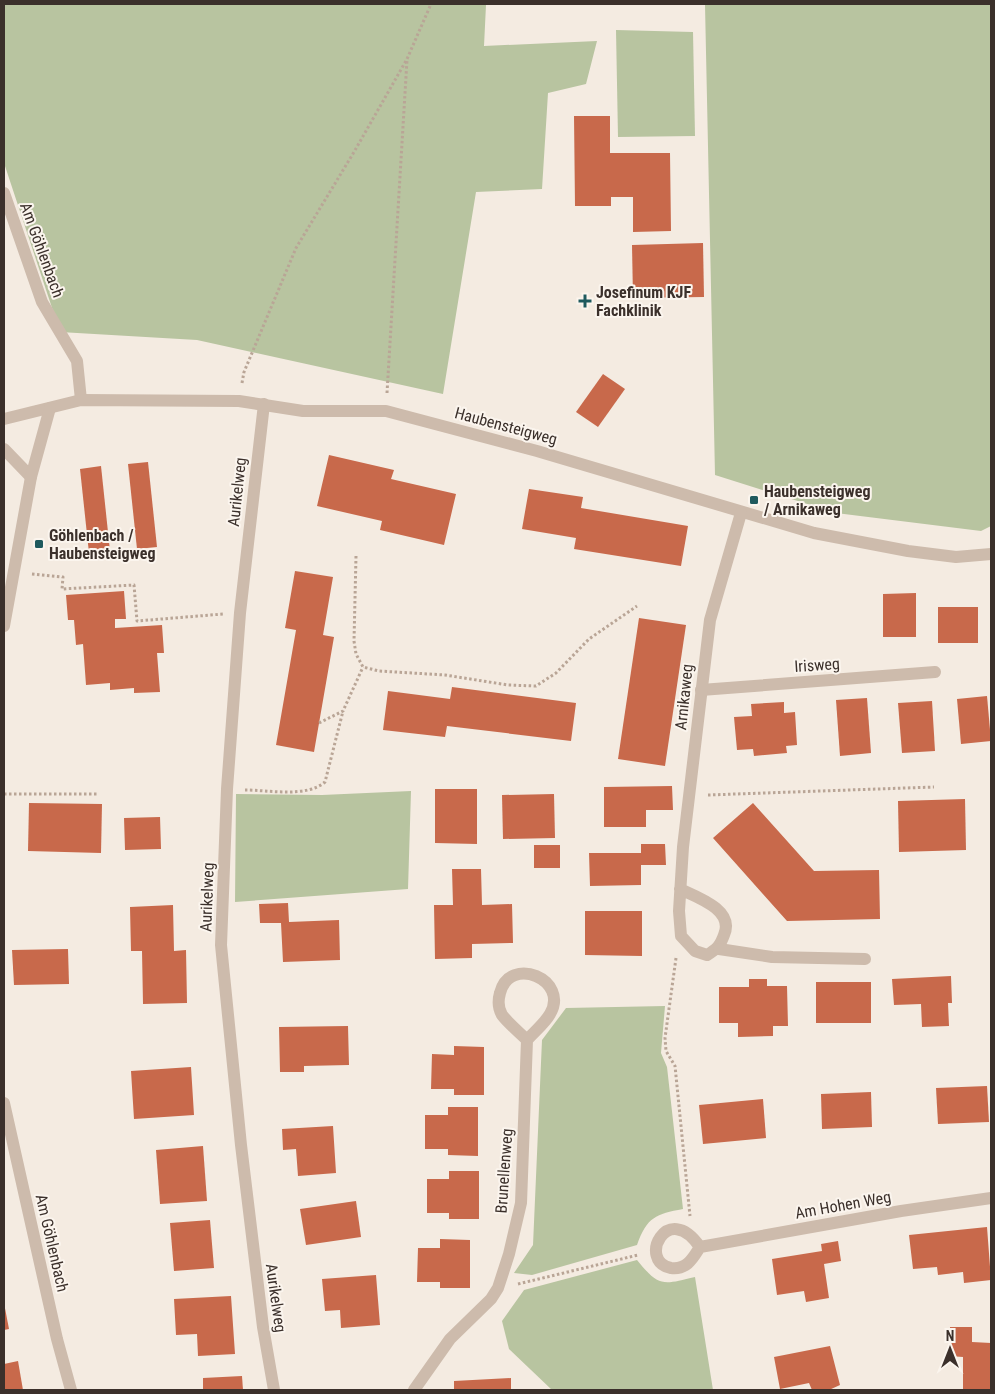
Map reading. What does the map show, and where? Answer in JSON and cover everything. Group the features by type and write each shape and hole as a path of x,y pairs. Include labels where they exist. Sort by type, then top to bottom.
{"street":[{"name":"Am Göhlenbach","path":"4,193 42,302 77,360 81,400"},
{"name":"Haubensteigweg","path":"4,420 81,400 239,401 303,411 386,411 538,450 741,513 814,533 908,551 956,557 991,554"},
{"name":"Aurikelweg","path":"264,404 240,613 227,789 221,945 242,1155 263,1327 274,1390"},
{"path":"4,626 31,476 50,408"},
{"path":"4,448 31,476"},
{"name":"Arnikaweg","path":"681,936 680,889 710,620 741,513"},
{"name":"Irisweg","path":"701,690 935,672"},
{"path":"680,889 708,902 723,914 726,930 719,949"},
{"path":"681,936 695,951 707,955 719,949 772,957 865,959"},
{"path":"526,972 540,976 550,986 554,1000 550,1014 527,1040 502,1014 498,1000 502,986 512,976 526,972"},
{"name":"Brunellenweg","path":"414,1390 450,1340 491,1299 498,1288 509,1254 521,1203 527,1040"},
{"name":"Am Göhlenbach","path":"4,1103 57,1340 71,1390"},
{"name":"Am Hohen Weg","path":"700,1247 991,1198"},
{"path":"673,1229 683,1230 692,1236 700,1247 688,1265 678,1269 664,1264 656,1251 657,1241 664,1233 673,1229"}],"path":[{"path":"239,401 244,372 296,248 407,59 431,4"},
{"path":"386,411 407,59"},
{"path":"356,556 354,640 356,654 363,667 378,671 445,675 508,685 536,686 556,673 589,639 637,606"},
{"path":"14,572 64,576 62,589 134,585 137,621 201,616"},
{"path":"227,789 298,791 317,789 325,782 343,711 363,667"},
{"path":"319,723 343,711"},
{"path":"690,796 934,787"},
{"path":"4,794 98,794"},
{"path":"681,936 674,967 665,1038 666,1051 675,1066 692,1236"},
{"path":"498,1288 656,1251"}],"green space":[{"path":"4,4 991,4 991,526 981,531 836,513 715,475 705,5 486,5 484,46 597,41 586,84 548,93 542,189 476,192 443,394 197,340 60,332 4,163"},
{"path":"616,30 693,32 695,136 618,137"},
{"path":"411,791 408,889 235,902 236,794 322,795"},
{"path":"665,1006 661,1053 667,1067 683,1209 654,1218 645,1228 637,1245 532,1275 514,1273 533,1245 542,1040 566,1008"},
{"path":"637,1260 651,1275 662,1282 675,1282 695,1277 713,1390 552,1390 509,1349 502,1321 524,1290"}],"building":[{"path":"574,116 610,116 610,153 670,153 671,231 633,232 633,197 611,197 611,206 575,206"},
{"path":"703,243 704,297 633,298 632,245"},
{"path":"603,374 625,389 598,427 576,412"},
{"path":"329,455 394,470 391,479 456,494 444,545 380,530 382,521 317,506"},
{"path":"148,462 157,547 137,549 128,464"},
{"path":"101,466 110,551 89,553 80,469"},
{"path":"529,489 583,497 581,508 688,526 681,566 574,549 576,538 522,529"},
{"path":"295,571 333,577 323,635 334,637 314,752 276,745 296,630 285,628"},
{"path":"124,591 126,619 115,619 115,628 162,625 164,653 157,653 160,692 134,693 134,688 110,690 110,683 86,685 83,644 76,645 74,620 68,620 66,595"},
{"path":"916,593 916,637 883,637 883,594"},
{"path":"938,607 978,607 978,643 938,643"},
{"path":"639,618 686,625 665,766 618,759"},
{"path":"452,687 576,703 571,741 447,726 445,737 383,730 388,691 450,699"},
{"path":"987,696 991,741 961,744 957,699"},
{"path":"867,698 871,753 840,756 836,700"},
{"path":"932,701 935,751 902,753 898,703"},
{"path":"784,702 784,713 795,712 797,745 786,746 787,753 754,756 753,749 737,750 734,717 752,716 751,704"},
{"path":"672,786 673,810 646,810 646,827 604,827 604,787"},
{"path":"435,789 477,789 477,844 435,843"},
{"path":"554,794 555,838 503,839 502,795"},
{"path":"965,799 966,850 899,852 898,801"},
{"path":"29,803 102,804 101,853 28,851"},
{"path":"753,803 814,871 879,870 880,919 787,921 713,838"},
{"path":"160,817 161,849 125,850 124,818"},
{"path":"641,844 665,844 666,865 641,865 641,885 590,886 589,853 641,853"},
{"path":"534,845 560,845 560,868 534,868"},
{"path":"452,869 481,869 482,905 512,904 513,943 472,944 472,958 435,959 434,905 453,905"},
{"path":"288,903 289,922 339,920 340,960 283,962 281,923 260,923 259,904"},
{"path":"173,905 174,951 186,950 187,1003 143,1004 142,951 131,951 130,907"},
{"path":"585,911 642,911 642,956 585,955"},
{"path":"68,949 69,984 14,985 12,950"},
{"path":"951,976 952,1003 948,1003 949,1026 922,1027 921,1004 894,1005 892,979"},
{"path":"749,979 767,979 767,986 787,986 788,1026 773,1026 773,1036 738,1037 738,1023 719,1023 719,987 749,987"},
{"path":"816,982 871,982 871,1023 816,1023"},
{"path":"348,1026 349,1065 304,1066 304,1072 280,1072 279,1027"},
{"path":"454,1046 484,1047 484,1095 454,1095 454,1089 431,1089 432,1054 454,1055"},
{"path":"191,1067 194,1115 134,1119 131,1071"},
{"path":"987,1086 989,1122 938,1124 936,1088"},
{"path":"871,1092 872,1127 822,1129 821,1094"},
{"path":"763,1099 766,1138 703,1144 699,1105"},
{"path":"448,1107 478,1107 478,1156 448,1155 448,1149 425,1149 425,1115 448,1115"},
{"path":"333,1126 336,1173 298,1176 296,1149 283,1150 282,1129"},
{"path":"203,1146 207,1201 160,1204 156,1150"},
{"path":"449,1171 479,1171 479,1219 449,1219 449,1213 427,1213 427,1179 449,1179"},
{"path":"356,1201 361,1237 306,1245 300,1209"},
{"path":"210,1220 214,1268 174,1271 170,1223"},
{"path":"987,1227 991,1280 964,1283 963,1272 938,1275 937,1267 913,1269 909,1235"},
{"path":"440,1239 470,1240 470,1288 440,1288 440,1282 417,1282 418,1248 440,1248"},
{"path":"838,1241 841,1261 824,1264 829,1298 806,1302 804,1291 777,1295 772,1259 822,1251 821,1244"},
{"path":"376,1275 380,1325 341,1328 340,1310 325,1311 322,1279"},
{"path":"231,1296 235,1354 198,1356 197,1334 176,1335 174,1299"},
{"path":"4,1303 9,1329 4,1330"},
{"path":"950,1327 972,1327 972,1342 991,1343 991,1389 963,1389 963,1357 949,1356"},
{"path":"830,1346 840,1385 829,1390 812,1390 809,1383 780,1389 774,1357"},
{"path":"18,1361 23,1390 4,1390 4,1364"},
{"path":"242,1376 243,1390 203,1390 203,1378"},
{"path":"511,1378 511,1390 454,1390 454,1381"}],"place":[{"name":"Josefinum KJF Fachklinik","path":"585,301"},
{"name":"Haubensteigweg / Arnikaweg","path":"754,500"},
{"name":"Göhlenbach / Haubensteigweg","path":"39,544"}]}
